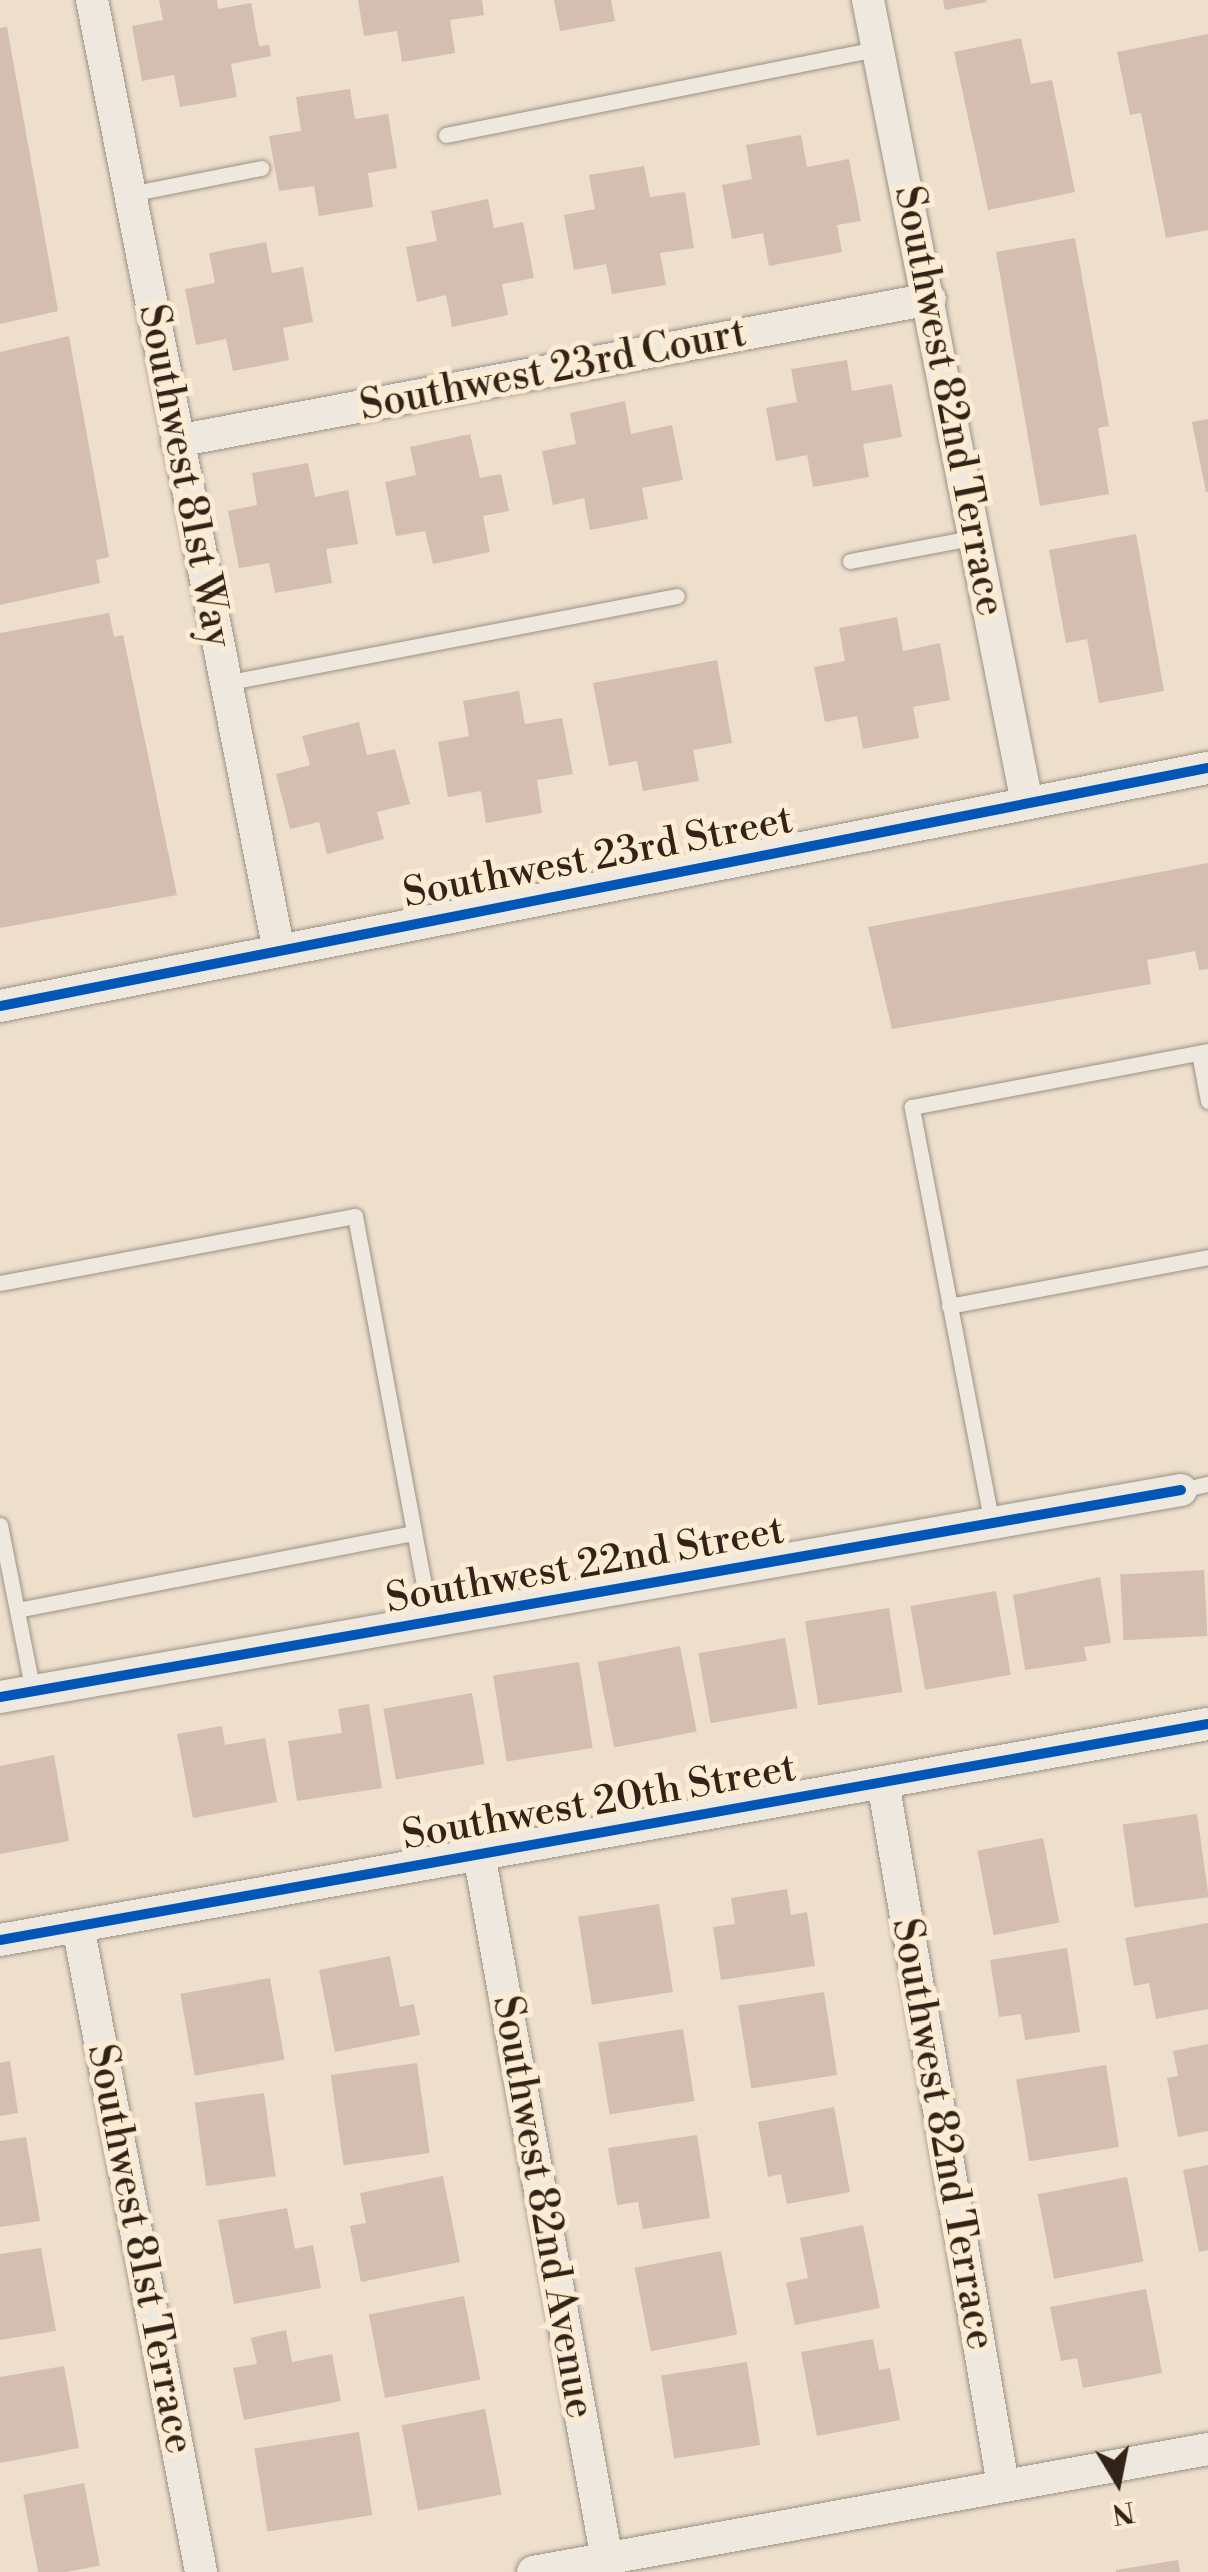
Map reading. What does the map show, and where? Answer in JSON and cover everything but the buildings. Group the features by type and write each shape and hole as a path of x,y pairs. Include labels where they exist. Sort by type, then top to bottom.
{"street":[{"name":"Southwest 81st Way","path":"92,0 279,951"},
{"name":"Southwest 82nd Terrace","path":"868,0 1027,803"},
{"name":"Southwest 23rd Court","path":"177,441 930,299"},
{"name":"Southwest 23rd Street","path":"0,1006 1208,768"},
{"name":"Southwest 22nd Street","path":"0,1697 1194,1487"},
{"name":"Southwest 20th Street","path":"0,1940 1208,1724"},
{"name":"Southwest 82nd Terrace","path":"883,1782 1003,2485"},
{"name":"Southwest 82nd Avenue","path":"479,1854 607,2560"},
{"name":"Southwest 81st Terrace","path":"78,1926 202,2572"},
{"path":"532,2572 1208,2448"}],"lane":[{"path":"446,136 880,48"},
{"path":"130,194 261,168"},
{"path":"850,562 976,536"},
{"path":"225,683 677,596"},
{"path":"992,1524 912,1107 1203,1052 1208,1101"},
{"path":"0,1284 354,1216 431,1622"},
{"path":"950,1306 1208,1257"},
{"path":"0,1525 33,1691"},
{"path":"17,1610 414,1533"}],"cycle path":[{"path":"0,1006 1208,768"},
{"path":"0,1697 1181,1490"},
{"path":"0,1940 1208,1724"}]}
